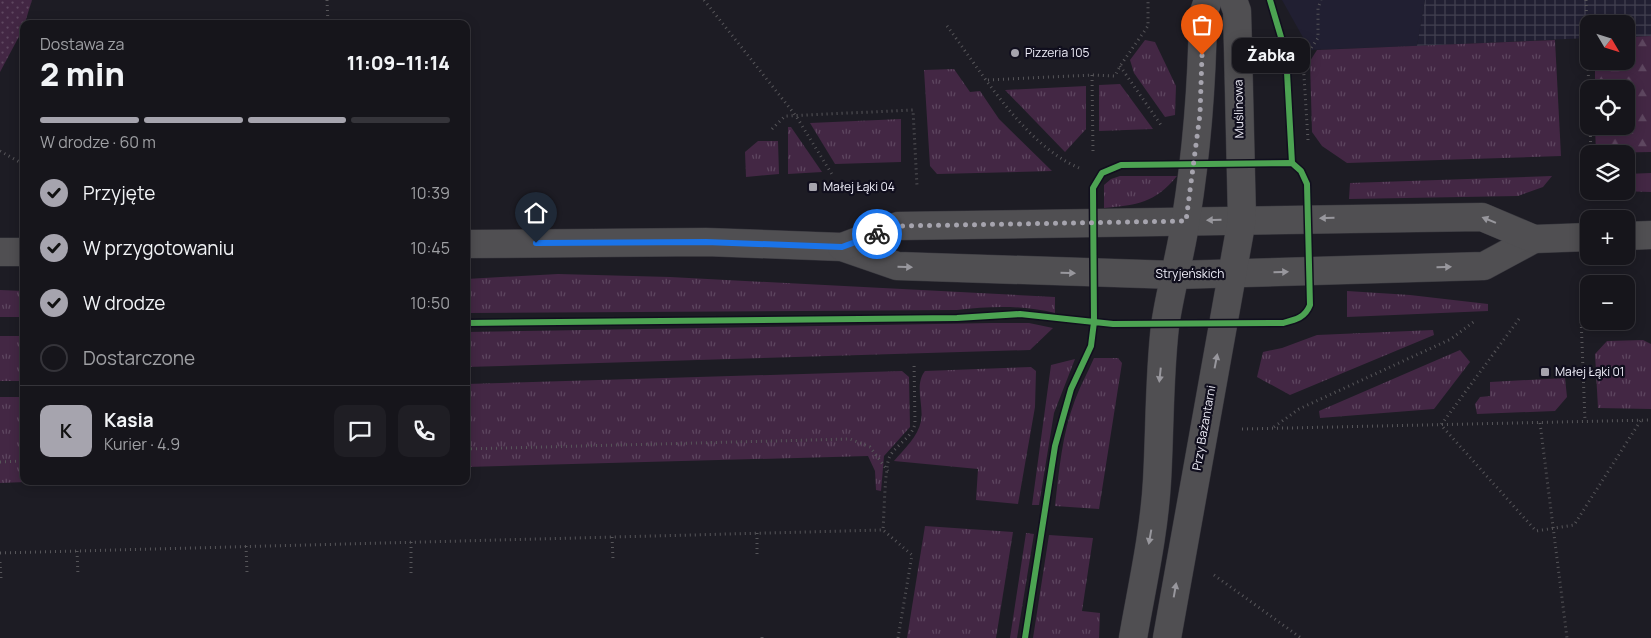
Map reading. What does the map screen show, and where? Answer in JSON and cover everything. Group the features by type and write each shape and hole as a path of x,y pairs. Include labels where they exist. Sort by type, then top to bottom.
{"street":[{"path":"1133,638 1152,526 1157,481 1159,390 1166,324 1186,221 1200,114 1204,15 1208,0"},
{"name":"Muślinowa","path":"1233,0 1237,11 1242,219"},
{"name":"Stryjeńskich","path":"842,247 898,226 1242,219 1482,217 1534,239 1580,237"},
{"name":"Przy Bażantarni","path":"1167,638 1242,219"},
{"path":"1635,236 1651,236"},
{"name":"Stryjeńskich","path":"470,244 706,242 842,247 897,266 1175,275 1484,266 1534,239"},
{"path":"0,252 20,252"}],"path":[{"path":"327,0 328,20"},
{"path":"704,0 796,116 833,176"},
{"path":"988,80 1092,74 1116,76 1120,66 1148,26 1148,0"},
{"path":"1308,140 1303,60 1318,38 1318,8 1321,0"},
{"path":"1586,0 1588,80"},
{"path":"948,26 1016,118 1061,160 1080,168"},
{"path":"1120,66 1162,127"},
{"path":"1092,74 1093,152"},
{"path":"772,128 785,116 913,110 917,186"},
{"path":"0,151 20,162"},
{"path":"1441,425 1519,319"},
{"path":"1274,428 1299,409 1451,339 1476,320"},
{"path":"1581,330 1585,422"},
{"path":"883,530 889,458 913,431 915,424 914,362"},
{"path":"1441,425 1536,531 1574,525 1641,420"},
{"path":"1235,429 1651,420"},
{"path":"1540,423 1567,638"},
{"path":"470,449 850,439 870,446 888,471"},
{"path":"0,462 20,461"},
{"path":"0,553 883,530 912,555 898,638"},
{"path":"757,533 757,554"},
{"path":"612,537 613,559"},
{"path":"411,542 411,576"},
{"path":"246,546 247,572"},
{"path":"77,551 78,575"},
{"path":"0,562 1,578"},
{"path":"1212,573 1301,638"}],"shaded area":[{"path":"1282,0 1425,0 1417,46 1310,50"},
{"path":"1425,0 1651,0 1651,36 1635,37 1635,15 1580,15 1580,38 1417,46"}],"green space":[{"path":"0,0 32,0 26,20 20,20 20,35 0,72"},
{"path":"1651,36 1651,152 1635,152 1635,145 1596,145 1595,135 1635,135 1635,80 1595,80 1595,70 1635,70 1635,37"},
{"path":"1145,40 1155,42 1176,86 1175,115 1165,117 1134,73 1130,60"},
{"path":"1555,40 1561,156 1347,163 1322,146 1312,132 1310,61 1317,50"},
{"path":"954,69 970,92 980,91 999,119 1052,171 937,174 930,166 924,70"},
{"path":"1120,84 1153,129 1099,131 1099,85"},
{"path":"1086,86 1086,129 1065,152 1005,90"},
{"path":"901,119 901,162 835,164 810,123"},
{"path":"788,127 791,127 822,172 788,174"},
{"path":"758,141 778,141 779,174 746,177 745,152"},
{"path":"1651,173 1651,192 1635,192 1635,174"},
{"path":"1120,176 1177,176 1161,192 1145,201 1126,206 1104,208 1104,185 1111,179"},
{"path":"1552,176 1543,187 1518,196 1349,199 1350,183"},
{"path":"558,274 670,277 1055,297 1055,313 1006,307 957,310 470,313 470,279"},
{"path":"0,290 20,291 20,317 0,317"},
{"path":"1347,291 1410,295 1488,304 1488,311 1347,317"},
{"path":"992,323 1029,323 1053,328 1030,350 470,367 470,332"},
{"path":"1433,330 1434,335 1290,395 1257,377 1263,352 1282,348 1317,335"},
{"path":"0,336 20,336 20,381 0,381"},
{"path":"1643,340 1651,344 1651,409 1598,408 1595,354 1607,341"},
{"path":"1460,350 1470,362 1434,409 1320,418 1319,411"},
{"path":"1094,358 1118,358 1122,363 1099,509 1055,506 1067,426 1077,395"},
{"path":"1075,359 1054,413 1039,505 1032,505 1051,365"},
{"path":"1031,367 1036,371 1035,407 1018,504 976,500 978,469 894,461 910,442 919,427 922,415 920,382 925,371"},
{"path":"902,371 909,377 910,427 884,456 881,491 876,490 875,471 868,456 470,467 470,384"},
{"path":"1565,378 1567,397 1555,411 1477,414 1475,404 1480,397 1490,396 1490,382"},
{"path":"0,397 20,397 20,482 0,483"},
{"path":"925,526 1013,532 996,638 907,638"},
{"path":"1026,533 1034,534 1017,638 1010,638"},
{"path":"1049,535 1093,538 1082,611 1100,613 1099,638 1033,638"}],"cycle path":[{"path":"1270,0 1286,54 1292,163"},
{"path":"1292,163 1301,171 1307,184 1310,305 1302,316 1283,323 1113,324 1094,322 1093,188 1102,173 1121,165 1292,163"},
{"path":"470,323 957,318 1020,314 1094,322"},
{"path":"1025,638 1055,446 1071,389 1091,346 1094,322"}],"way so far":[{"path":"877,234 898,226 1186,221 1200,114 1202,55"}],"place":[{"name":"Pizzeria 105","path":"1015,53"},
{"name":"Żabka","path":"1202,55"},
{"name":"Małej Łąki 04","path":"813,187"},
{"name":"Małej Łąki 01","path":"1545,372"}],"route":[{"path":"536,243 706,242 842,247 877,234"}]}
